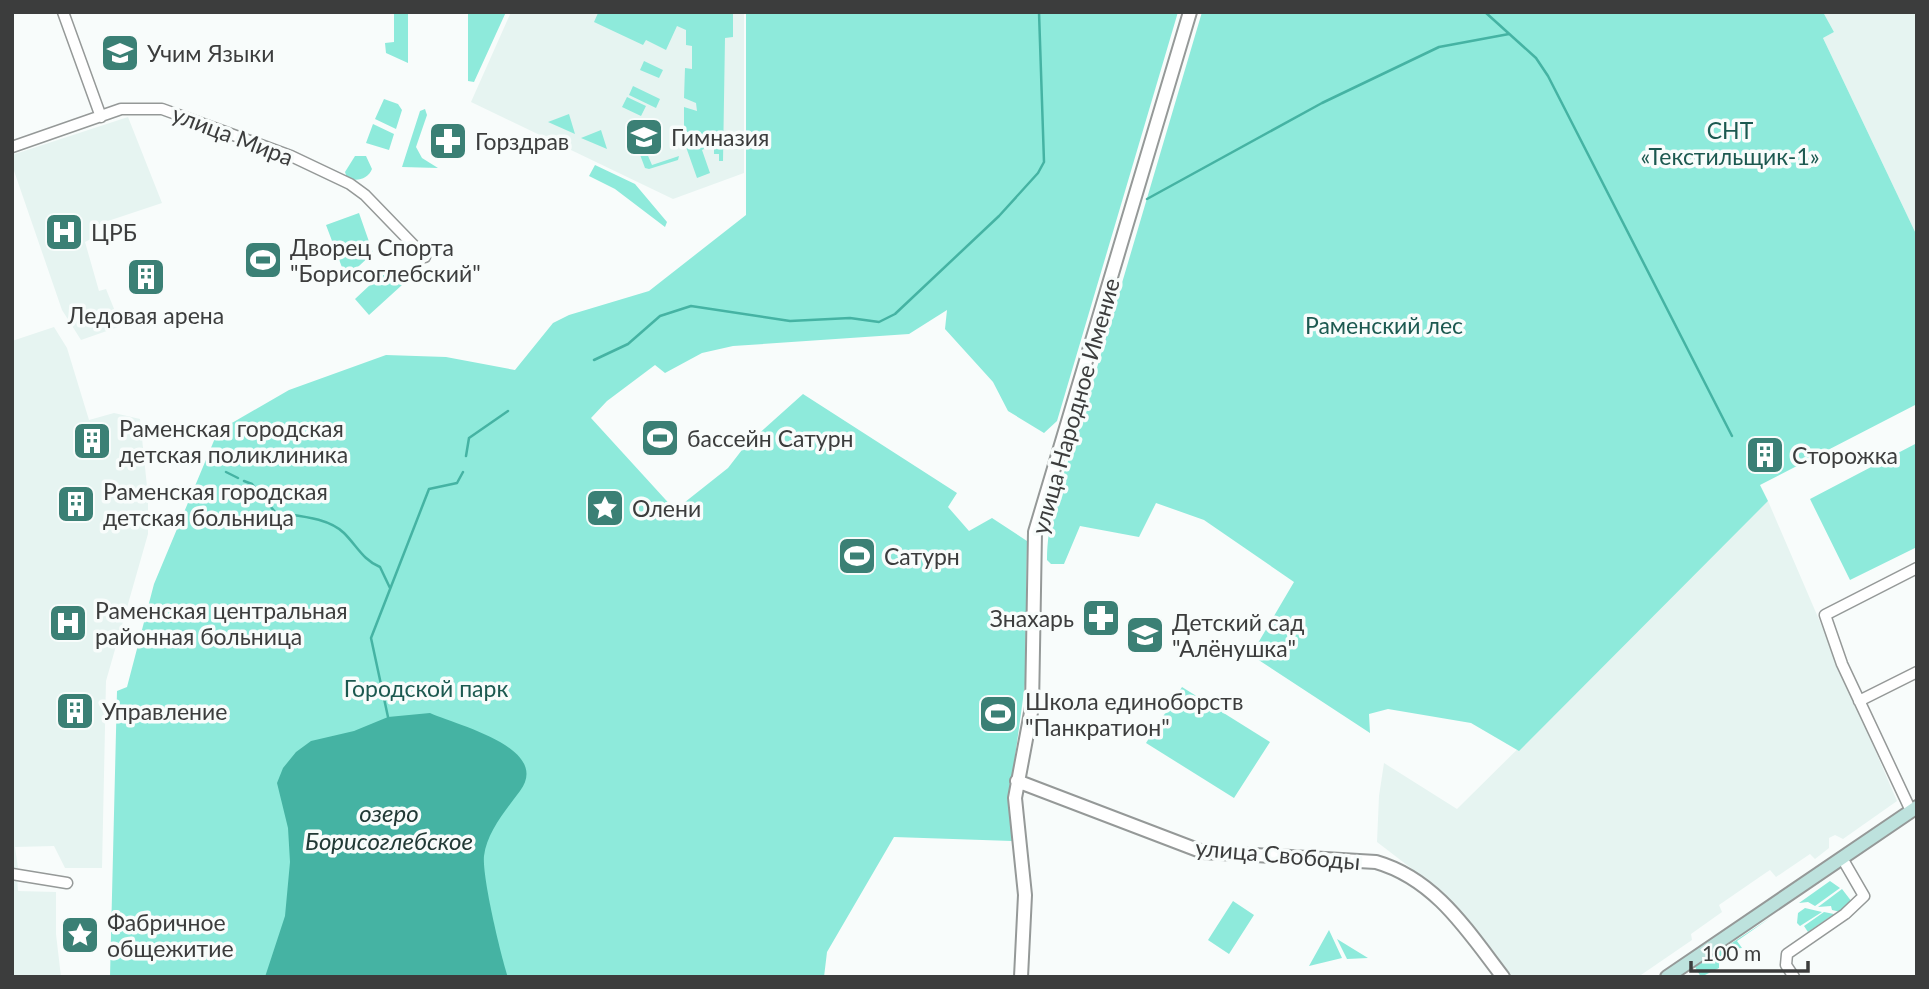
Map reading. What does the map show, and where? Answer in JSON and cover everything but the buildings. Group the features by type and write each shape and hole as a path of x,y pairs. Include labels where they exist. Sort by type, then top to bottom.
{"main road":[{"path":"1667,977 1914,809"}],"street":[{"path":"63,12 101,117"},
{"name":"улица Народное Имение","path":"1021,977 1025,895 1017,828 1017,781 1032,707 1035,532 1190,12"},
{"name":"улица Мира","path":"12,146 135,107 162,109 303,161 365,195 425,257"},
{"path":"1914,809 1839,658 1825,615 1917,568"},
{"path":"1859,701 1917,672"},
{"name":"улица Свободы","path":"1017,781 1203,852 1376,862 1389,866 1418,881 1446,904 1503,977"},
{"path":"1794,977 1786,965 1787,954 1862,901 1863,889 1842,858"},
{"path":"12,874 67,883"}],"shaded area":[{"name":"Гимназия","path":"511,12 744,12 744,173 673,199 471,102"},
{"path":"1823,12 1917,12 1917,236 1823,38 1834,32"},
{"name":"ЦРБ","path":"128,117 162,203 93,226 95,237 85,242 99,291 106,289 121,326 81,340 62,310 12,165 12,155"},
{"name":"Раменская центральная районная больница","path":"54,327 67,348 89,420 114,413 140,419 148,496 148,534 106,681 102,868 65,868 54,846 15,847 18,868 12,869 12,341"},
{"path":"1768,501 1897,801 1843,839 1835,835 1829,838 1829,848 1815,859 1810,854 1776,877 1770,870 1764,874 1719,905 1722,912 1691,934 1692,940 1638,977 1510,977 1446,895 1377,842 1384,763 1457,809"},
{"path":"17,877 18,891 56,892 56,934 61,977 12,977 12,878"}],"green space":[{"path":"394,12 408,12 408,63 386,53 385,43 394,42"},
{"path":"468,12 506,12 474,82 468,81"},
{"name":"Городской парк","path":"746,12 1178,12 1057,421 1044,433 1008,411 993,382 945,329 947,310 909,334 733,346 702,353 665,373 655,365 607,401 591,418 675,510 728,468 745,446 803,394 957,493 948,507 969,531 992,518 1027,541 1025,684 1009,801 1012,841 894,837 827,952 824,977 110,977 117,691 127,687 154,584 218,431 289,390 386,355 446,357 515,370 553,323 569,315 649,291 746,215"},
{"name":"Раменский лес","path":"1202,12 1823,12 1834,32 1823,38 1917,236 1917,404 1760,485 1768,501 1519,751 1471,723 1388,709 1369,714 1370,733 1251,655 1294,582 1204,520 1156,503 1139,537 1080,526 1064,564 1051,564 1047,560 1048,543 1057,495"},
{"path":"598,13 733,14 733,37 725,38 723,161 719,161 719,154 714,154 714,144 702,150 710,173 697,178 680,130 684,128 684,107 697,111 696,103 684,98 685,68 692,69 692,46 686,45 686,30 677,26 666,50 646,40 643,45 594,22"},
{"path":"644,61 663,70 659,78 640,70"},
{"path":"633,86 660,99 656,108 629,95"},
{"path":"627,97 646,106 641,116 622,107"},
{"path":"384,99 398,104 402,110 396,129 375,119"},
{"path":"425,109 427,115 416,147 422,158 438,168 402,167 420,111"},
{"path":"569,114 575,134 548,122"},
{"path":"373,124 394,134 389,150 366,143"},
{"path":"601,130 607,149 581,138"},
{"path":"642,142 652,165 679,156 678,160 645,168 636,144"},
{"path":"355,156 366,156 372,169 368,175 358,180 347,178 345,172"},
{"path":"595,165 635,184 667,222 665,227 615,189 589,176"},
{"path":"359,213 373,253 346,278 326,225"},
{"path":"387,269 402,285 369,315 355,299"},
{"path":"1917,443 1917,547 1850,580 1810,499"},
{"path":"1182,687 1270,742 1234,798 1146,743"},
{"path":"1830,881 1840,888 1815,906 1808,902 1799,903"},
{"path":"1842,889 1852,902 1845,913 1832,910 1831,906 1818,907"},
{"path":"1233,901 1254,915 1229,954 1208,940"},
{"path":"1805,908 1822,912 1800,926 1797,923 1798,913"},
{"path":"1824,912 1834,914 1808,932 1804,926"},
{"path":"1770,918 1737,941 1742,948 1732,949 1719,957 1719,968 1701,977 1695,967"},
{"path":"1329,930 1342,958 1309,966"},
{"path":"1337,939 1368,958 1347,959"}],"water":[{"name":"озеро Борисоглебское","path":"430,713 497,740 523,762 526,776 520,791 493,830 484,856 489,898 508,977 265,977 285,916 290,862 288,828 277,783 283,768 296,752 311,741 354,731 388,717"}],"waterway":[{"path":"594,360 628,344 660,316 691,306 790,321 850,318 879,322 895,314 999,216 1038,173 1044,162 1039,12"},
{"path":"1485,12 1536,58 1548,76 1732,436"},
{"path":"1147,199 1322,103 1439,47 1509,34"},
{"path":"466,456 469,438 508,411"},
{"path":"226,472 238,478"},
{"path":"388,717 371,638 429,489 457,483 463,472"},
{"path":"244,481 252,484 275,512 311,518 344,533 365,557 380,567 390,588"}],"place":[{"name":"Учим Языки","path":"120,53"},
{"name":"Гимназия","path":"644,137"},
{"name":"Горздрав","path":"448,141"},
{"name":"ЦРБ","path":"64,232"},
{"name":"Дворец Спорта \"Борисоглебский\"","path":"263,260"},
{"name":"Ледовая арена","path":"146,277"},
{"name":"бассейн Сатурн","path":"660,438"},
{"name":"Раменская городская детская поликлиника","path":"92,441"},
{"name":"Сторожка","path":"1765,455"},
{"name":"Раменская городская детская больница","path":"76,504"},
{"name":"Олени","path":"605,508"},
{"name":"Сатурн","path":"857,556"},
{"name":"Знахарь","path":"1101,618"},
{"name":"Раменская центральная районная больница","path":"68,623"},
{"name":"Детский сад \"Алёнушка\"","path":"1145,635"},
{"name":"Управление","path":"75,711"},
{"name":"Школа единоборств \"Панкратион\"","path":"998,714"},
{"name":"Фабричное общежитие","path":"80,935"}],"park label":[{"name":"СНТ «Текстильщик-1»","path":"1730,143"}]}
